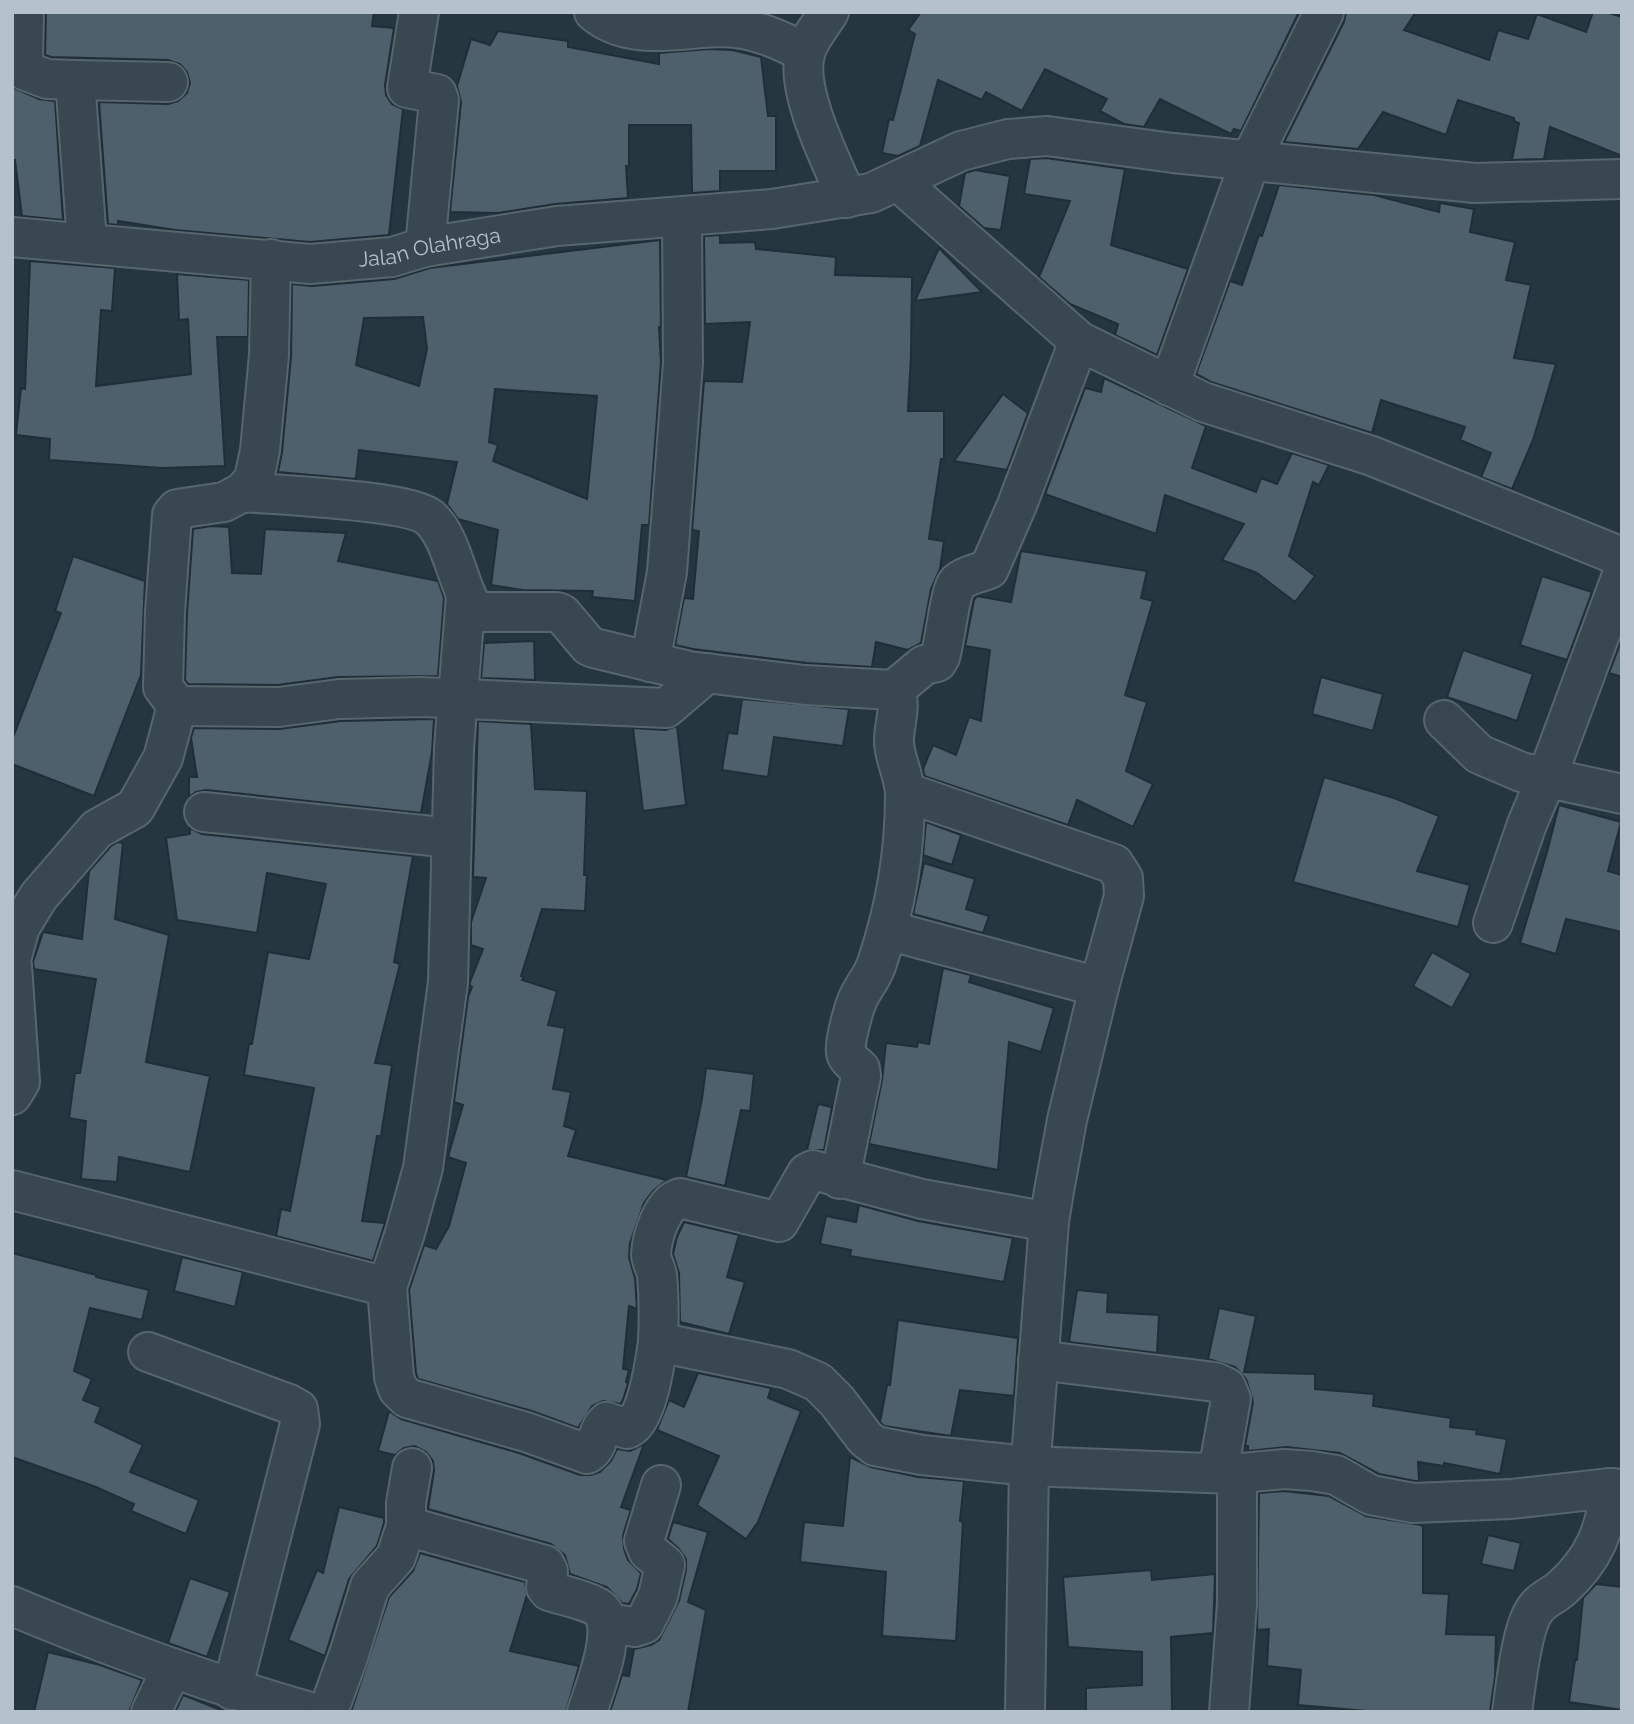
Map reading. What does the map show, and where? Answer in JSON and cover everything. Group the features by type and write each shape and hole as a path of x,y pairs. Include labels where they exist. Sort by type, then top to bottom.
{"street":[{"path":"24,12 23,58 26,71 47,79 169,82"},
{"path":"419,12 407,88 437,94 439,100 425,247"},
{"path":"594,12 618,26 651,32 724,27 746,29 775,36 805,53"},
{"path":"828,12 805,53 802,74 812,111 847,198"},
{"path":"1169,386 1251,159 1324,12"},
{"path":"75,80 87,242"},
{"name":"Jalan Olahraga","path":"12,237 310,264 392,257 425,247 557,226 772,209 847,198 871,193 961,151 1008,139 1047,136 1173,153 1475,183 1622,180"},
{"path":"899,181 1079,341 1203,402 1372,456 1622,557"},
{"path":"650,662 667,572 683,363 682,217"},
{"path":"177,706 163,687 172,515 177,509 224,502 243,492 254,479 260,450 269,355 271,259"},
{"path":"243,492 409,508 428,516 440,531 471,605 480,612 557,612 562,614 589,646 707,673 804,685 894,690 924,665 937,662 940,657 954,586 961,579 989,569 1017,505 1079,341"},
{"path":"1493,923 1527,824 1622,575"},
{"path":"466,595 457,698 447,982 423,1168 387,1287 394,1377 402,1394 407,1398 526,1432 587,1454 596,1446 600,1429 607,1422 627,1429 633,1427 643,1409 654,1373 658,1342 658,1290 651,1256 660,1220 671,1202 680,1198 779,1222 809,1170 922,1199 1049,1222"},
{"path":"177,706 279,706 339,699 457,698 666,708 707,673"},
{"path":"840,1179 861,1076 860,1069 845,1051 857,1001 876,968 896,887 905,792 894,745 897,702 894,690"},
{"path":"12,956 20,928 39,897 97,829 135,808 163,758 177,706"},
{"path":"1444,720 1479,754 1521,772 1622,794"},
{"path":"905,792 1114,864 1123,878 1125,896 1099,987 1067,1120 1049,1222 1029,1466 1025,1712"},
{"path":"204,812 451,838"},
{"path":"887,930 1099,987"},
{"path":"12,966 20,1082 12,1096"},
{"path":"12,1189 387,1287"},
{"path":"658,1342 788,1368 818,1382 837,1401 864,1438 875,1446 922,1455 1029,1466 1225,1473 1284,1469 1312,1471 1336,1475 1371,1495 1413,1503 1511,1499 1616,1488 1596,1546 1573,1578 1537,1606 1531,1617 1512,1712"},
{"path":"148,1352 298,1409 300,1424 232,1690"},
{"path":"1038,1360 1215,1382 1226,1387 1231,1399 1225,1473 1237,1489 1237,1604 1228,1712"},
{"path":"328,1712 370,1586 396,1557 406,1526 406,1503 412,1468"},
{"path":"607,1623 635,1627 645,1624 657,1596 666,1565 648,1551 644,1541 661,1485"},
{"path":"406,1526 545,1565 548,1571 546,1587 549,1591 599,1608 607,1623 607,1639 587,1712"},
{"path":"12,1606 92,1640 232,1690 310,1712"},
{"path":"151,1712 172,1668"}],"building":[{"path":"46,12 374,12 372,26 394,28 385,85 386,95 392,104 403,109 389,235 310,242 175,230 118,221 118,225 108,224 99,102 168,104 178,101 187,93 190,83 187,72 180,64 168,60 45,55"},
{"path":"921,12 1299,12 1241,131 1234,129 1231,134 1160,99 1144,127 1124,124 1100,111 1107,99 1045,69 1022,111 986,92 982,100 938,80 920,146 898,156 882,153 889,119 893,120 915,34 908,30"},
{"path":"1346,12 1416,12 1404,30 1489,60 1498,30 1528,39 1537,14 1586,32 1593,12 1606,12 1622,17 1622,156 1550,127 1544,159 1512,160 1519,123 1514,121 1514,118 1458,100 1446,135 1383,112 1358,149 1284,142 1344,22"},
{"path":"498,31 568,41 568,47 659,64 659,53 709,49 732,50 761,57 768,116 776,116 776,171 720,171 720,191 692,193 691,125 629,125 629,166 626,166 628,198 555,204 498,213 450,212 461,102 457,86 471,39 490,45"},
{"path":"12,87 39,99 55,101 63,220 22,216 15,160 12,160"},
{"path":"1046,158 1125,169 1111,245 1188,269 1157,355 1115,335 1118,324 1070,304 1039,277 1070,201 1024,194 1030,159"},
{"path":"975,170 1010,176 1001,230 984,228 959,206 965,173"},
{"path":"1279,185 1374,195 1439,212 1440,203 1474,209 1470,232 1515,242 1506,280 1531,285 1514,358 1556,364 1533,440 1512,489 1481,477 1491,453 1460,440 1465,427 1381,400 1372,433 1211,382 1196,374 1230,281 1242,285"},
{"path":"720,235 720,243 755,242 756,249 836,257 835,275 912,277 908,411 944,411 944,459 941,459 929,539 944,541 940,569 931,589 921,643 908,650 876,642 872,667 807,663 675,645 684,598 693,599 699,531 692,530 704,381 742,382 750,322 705,324 704,236"},
{"path":"660,240 661,362 649,525 642,525 635,601 592,597 593,591 522,590 491,585 498,530 458,519 447,504 457,462 359,450 356,479 278,472 291,357 292,284 312,286 394,279 430,268","holes":["423,317 427,349 419,386 356,365 364,318","495,389 597,396 587,499 493,461 498,445 489,442"]},
{"path":"939,248 982,292 915,301"},
{"path":"30,261 115,268 112,311 101,310 96,386 191,374 188,319 179,320 177,274 249,280 248,337 217,337 225,466 162,468 49,460 50,439 16,435 21,388 25,389"},
{"path":"1104,378 1206,426 1192,468 1256,492 1261,478 1277,484 1292,453 1329,465 1319,485 1313,482 1289,556 1315,576 1295,602 1257,573 1222,560 1244,524 1165,495 1156,534 1045,494 1085,388 1101,392"},
{"path":"1003,394 1028,413 1007,470 954,461"},
{"path":"229,527 232,573 261,574 265,529 346,533 338,561 438,581 444,598 438,676 338,677 278,685 188,684 185,680 187,613 193,529"},
{"path":"1021,551 1147,571 1141,598 1153,601 1125,695 1147,702 1126,771 1153,784 1133,827 1077,800 1068,825 924,776 923,769 933,745 956,755 969,717 981,721 990,650 965,646 974,600 977,596 1011,602"},
{"path":"73,556 145,581 141,675 94,796 12,764 12,740 61,613 55,611"},
{"path":"1542,576 1592,592 1567,660 1520,645"},
{"path":"1622,639 1622,677 1609,673"},
{"path":"534,641 535,680 481,678 484,643"},
{"path":"1463,650 1533,674 1517,721 1447,697"},
{"path":"1321,677 1383,694 1373,731 1312,714"},
{"path":"742,699 849,709 843,746 774,737 768,777 722,770 728,733 737,734"},
{"path":"434,719 432,752 421,813 206,790 189,797 189,777 197,777 191,738 194,728 279,729 341,721"},
{"path":"478,721 531,724 535,789 587,791 585,911 542,909 521,976 524,977 522,980 557,991 548,1025 565,1028 553,1089 571,1092 564,1126 576,1130 568,1156 667,1180 653,1191 644,1203 630,1243 629,1258 635,1278 637,1309 629,1306 623,1369 629,1370 624,1397 621,1404 603,1401 592,1406 578,1428 532,1411 418,1379 416,1373 409,1290 424,1245 436,1249 449,1226 466,1163 448,1157 463,1105 454,1102 468,997 472,987 470,982 483,949 471,945 471,922 486,878 473,877"},
{"path":"677,726 686,805 643,811 633,728 665,730"},
{"path":"1324,777 1394,798 1439,816 1417,871 1470,885 1458,927 1293,882"},
{"path":"1559,805 1621,822 1608,871 1622,875 1622,932 1566,919 1556,954 1520,943"},
{"path":"926,822 961,835 952,865 923,855"},
{"path":"190,828 202,834 413,856 394,962 400,964 375,1063 392,1065 381,1136 377,1136 362,1221 385,1223 373,1261 276,1236 281,1209 290,1211 314,1088 244,1075 268,952 309,959 326,884 267,873 257,933 177,920 166,838 190,834"},
{"path":"118,842 123,843 115,919 169,935 146,1062 210,1076 190,1172 119,1157 117,1182 81,1179 86,1121 69,1118 75,1073 80,1073 96,979 34,969 33,962 43,932 82,939 89,871 111,846"},
{"path":"924,863 975,879 966,909 989,916 983,933 913,914"},
{"path":"1432,952 1471,974 1452,1008 1413,986"},
{"path":"943,968 971,975 969,982 1054,1008 1041,1052 1009,1042 998,1170 869,1144 882,1080 886,1043 917,1047 918,1042 929,1044"},
{"path":"706,1068 754,1074 750,1111 741,1110 725,1186 686,1177"},
{"path":"818,1104 832,1107 824,1150 807,1150"},
{"path":"859,1205 918,1221 1013,1238 1004,1282 850,1256 851,1250 820,1244 826,1216 856,1222"},
{"path":"684,1222 739,1235 727,1277 745,1282 729,1334 680,1322 679,1273 673,1254"},
{"path":"12,1253 149,1290 142,1320 90,1308 74,1371 92,1379 83,1400 101,1407 95,1422 143,1445 130,1472 199,1500 186,1534 131,1511 134,1504 96,1487 12,1457"},
{"path":"182,1257 243,1272 235,1307 174,1291"},
{"path":"1077,1290 1108,1293 1107,1312 1159,1315 1157,1353 1069,1342"},
{"path":"1219,1308 1256,1316 1244,1372 1315,1374 1315,1389 1374,1394 1373,1406 1451,1418 1450,1427 1477,1430 1476,1434 1507,1439 1500,1474 1444,1463 1444,1466 1418,1462 1419,1481 1415,1481 1379,1474 1340,1453 1286,1447 1248,1451 1248,1446 1245,1446 1253,1402 1246,1379 1235,1367 1208,1359"},
{"path":"898,1320 1018,1338 1014,1396 960,1390 951,1436 884,1426 880,1422 887,1385 890,1385"},
{"path":"698,1373 771,1388 768,1398 801,1411 758,1522 746,1539 697,1505 719,1456 657,1430 669,1400 684,1407"},
{"path":"389,1411 401,1419 519,1453 580,1475 600,1472 611,1461 617,1449 630,1451 644,1444 621,1507 631,1510 623,1535 624,1549 628,1560 641,1573 629,1604 622,1603 607,1587 570,1574 565,1555 551,1544 428,1509 434,1471 433,1461 426,1452 415,1446 404,1448 395,1455 378,1451"},
{"path":"850,1457 871,1467 918,1477 964,1481 956,1641 882,1636 886,1572 800,1562 804,1522 843,1526"},
{"path":"1284,1491 1329,1496 1366,1516 1423,1527 1423,1593 1449,1594 1446,1634 1496,1635 1495,1677 1490,1712 1378,1712 1298,1705 1301,1670 1267,1666 1269,1629 1257,1630 1259,1493"},
{"path":"339,1507 384,1518 384,1523 377,1546 349,1579 325,1656 288,1640 317,1570 323,1573"},
{"path":"673,1522 708,1532 688,1602 706,1610 688,1712 610,1712 622,1675 629,1676 634,1649 659,1640 679,1601 686,1559 668,1539"},
{"path":"1488,1535 1521,1543 1514,1571 1481,1564"},
{"path":"420,1553 525,1582 527,1595 510,1651 579,1666 566,1712 351,1712 389,1597 413,1571"},
{"path":"1151,1570 1152,1580 1215,1574 1213,1633 1171,1637 1172,1712 1086,1712 1086,1688 1142,1685 1142,1652 1068,1647 1063,1577"},
{"path":"190,1578 230,1592 207,1657 168,1643"},
{"path":"1596,1584 1622,1587 1622,1710 1569,1702 1577,1660 1583,1598"},
{"path":"48,1652 100,1665 142,1680 129,1712 34,1712"},
{"path":"183,1695 221,1710 175,1712"}]}
